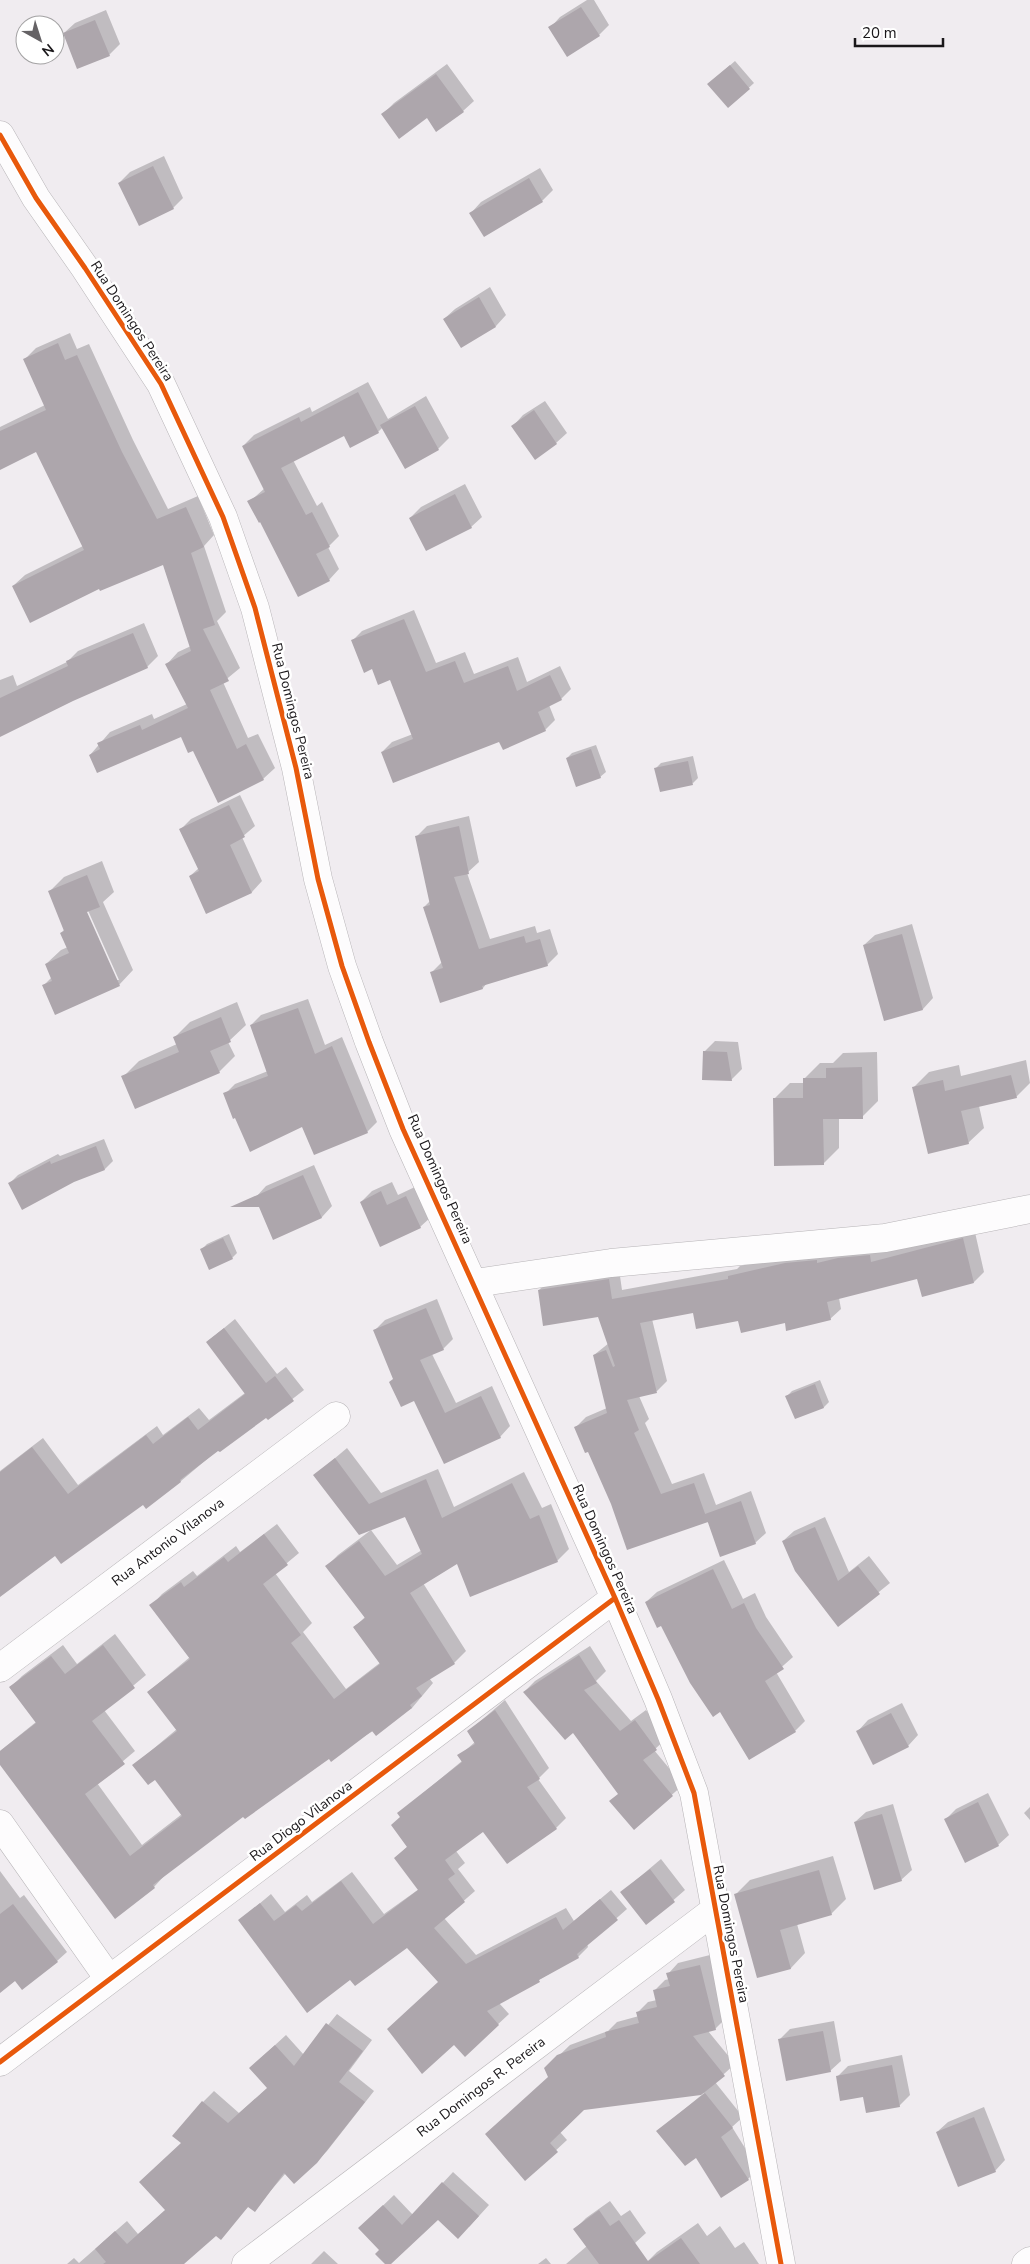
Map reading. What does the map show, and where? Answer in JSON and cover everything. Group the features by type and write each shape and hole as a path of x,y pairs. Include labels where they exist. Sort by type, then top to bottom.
{"street":[{"name":"Rua Domingos Pereira","path":"0,135 36,198 85,268 161,384 222,517 255,608 296,768 318,879 342,966 403,1129 475,1283 615,1598 658,1699 694,1794 781,2264"},
{"path":"475,1283 611,1263 885,1238 1030,1210"},
{"name":"Rua Antonio Vilanova","path":"0,1668 336,1416"},
{"name":"Rua Diogo Vilanova","path":"0,2062 615,1598"},
{"path":"0,1824 109,1979"},
{"name":"Rua Domingos R. Pereira","path":"246,2264 715,1910"},
{"path":"1026,2264 1030,2261"}],"building":[{"path":"581,7 600,36 567,57 548,27"},
{"path":"95,20 110,56 77,69 65,38 65,32"},
{"path":"730,65 750,89 728,108 707,84"},
{"path":"436,74 464,112 436,132 427,118 399,139 381,114"},
{"path":"153,166 174,209 139,226 118,183"},
{"path":"529,178 543,202 484,237 469,213"},
{"path":"479,297 496,327 461,348 443,319"},
{"path":"58,343 65,360 77,355 122,452 157,519 186,507 204,547 191,553 215,625 203,629 229,681 210,690 237,749 246,744 264,780 218,803 193,751 188,753 181,737 97,773 89,755 100,749 97,743 140,725 142,730 188,708 165,664 191,651 163,565 100,591 99,589 30,623 12,586 84,550 36,452 0,470 0,431 46,410 23,359"},
{"path":"358,392 379,433 350,448 344,436 281,468 306,515 312,512 330,547 316,554 330,581 298,597 260,522 247,501 265,492 242,446 299,417 301,422"},
{"path":"415,406 439,450 405,469 380,425"},
{"path":"534,410 557,444 535,460 511,426"},
{"path":"455,494 472,528 426,551 409,518"},
{"path":"404,619 426,672 455,661 464,683 508,666 517,691 550,675 562,700 538,712 546,731 503,750 499,742 393,783 381,752 413,739 390,680 378,685 372,669 364,673 351,640"},
{"path":"133,633 148,668 73,701 0,737 0,698 68,666 66,661"},
{"path":"591,749 601,778 576,787 566,758"},
{"path":"688,761 693,785 660,792 654,768"},
{"path":"229,805 245,837 230,845 252,893 206,914 189,876 199,871 179,829"},
{"path":"459,826 469,874 454,877 479,949 524,936 526,943 540,939 548,966 482,986 483,989 440,1003 430,972 443,968 423,907 430,905 415,836"},
{"path":"87,875 100,907 87,912 120,986 55,1015 42,985 52,981 45,964 69,953 60,933 64,931 48,891"},
{"path":"902,934 923,1010 884,1021 863,945"},
{"path":"298,1008 315,1054 332,1046 368,1133 314,1155 302,1127 250,1152 235,1118 233,1119 223,1093 268,1076 250,1025"},
{"path":"221,1017 231,1042 210,1051 220,1073 135,1109 121,1076 179,1052 173,1037"},
{"path":"703,1051 727,1052 732,1081 702,1080"},
{"path":"862,1067 863,1119 823,1119 824,1165 774,1166 773,1098 803,1098 803,1078 826,1078 826,1068"},
{"path":"1011,1075 1017,1098 961,1111 969,1144 928,1154 912,1087 943,1080 945,1091"},
{"path":"96,1146 105,1170 74,1182 22,1210 8,1183 50,1161 51,1164"},
{"path":"303,1175 322,1218 273,1240 259,1207 230,1207"},
{"path":"381,1191 387,1205 406,1196 421,1228 380,1247 360,1202"},
{"path":"223,1238 233,1259 209,1270 200,1249"},
{"path":"963,1238 974,1283 922,1297 917,1279 827,1302 831,1320 786,1331 785,1323 741,1333 738,1321 696,1329 693,1313 640,1323 657,1393 627,1400 639,1430 634,1433 661,1494 694,1483 708,1522 627,1550 611,1504 588,1452 585,1453 574,1427 607,1413 593,1355 606,1350 613,1367 615,1366 598,1317 543,1326 538,1290 609,1279 612,1299 728,1279 728,1276 785,1263 817,1260 817,1263 838,1258 870,1255 871,1262"},
{"path":"426,1308 444,1350 420,1360 445,1413 481,1396 501,1438 444,1464 414,1401 401,1407 389,1382 393,1379 373,1330"},
{"path":"224,1328 266,1383 275,1376 294,1401 268,1420 266,1418 220,1452 218,1451 146,1509 143,1505 61,1564 55,1556 0,1597 0,1472 32,1447 68,1494 146,1435 153,1444 188,1417 198,1430 245,1394 206,1342"},
{"path":"815,1384 824,1408 795,1419 785,1396"},
{"path":"335,1458 369,1504 426,1479 442,1518 512,1483 530,1519 539,1515 558,1562 470,1597 457,1564 410,1593 455,1664 416,1688 422,1696 410,1705 412,1708 376,1736 372,1731 331,1762 329,1759 245,1819 243,1817 153,1885 155,1888 115,1919 0,1765 0,1751 36,1723 9,1687 51,1656 65,1674 103,1645 135,1688 92,1721 125,1764 85,1794 130,1856 182,1816 155,1780 148,1785 132,1765 177,1731 147,1692 190,1659 149,1605 181,1582 184,1587 224,1557 228,1562 264,1534 288,1565 263,1584 301,1635 291,1643 334,1699 380,1664 353,1627 365,1618 325,1566 359,1541 385,1576 422,1554 405,1517 359,1535 313,1475"},
{"path":"741,1501 756,1544 720,1557 705,1514"},
{"path":"815,1527 838,1581 858,1566 880,1594 838,1627 795,1571 782,1541"},
{"path":"713,1569 732,1609 744,1603 756,1628 784,1669 765,1681 796,1732 749,1760 720,1712 713,1717 690,1683 661,1626 657,1628 645,1602"},
{"path":"579,1655 597,1683 584,1690 620,1731 635,1720 657,1750 643,1760 673,1796 634,1830 609,1801 618,1794 573,1733 565,1740 523,1692"},
{"path":"495,1710 540,1779 527,1787 557,1829 507,1864 483,1832 445,1860 455,1874 448,1879 465,1902 434,1928 466,1964 556,1917 563,1930 600,1899 618,1920 577,1954 579,1958 487,2011 499,2025 465,2057 454,2045 422,2074 387,2029 438,1982 407,1948 355,1986 350,1980 307,2013 238,1920 260,1903 274,1921 296,1905 302,1911 341,1881 373,1924 418,1890 394,1858 407,1847 391,1825 400,1817 397,1813 462,1762 457,1755 475,1744 467,1731"},
{"path":"891,1713 909,1747 873,1765 856,1731"},
{"path":"978,1802 999,1846 965,1863 944,1819"},
{"path":"882,1814 902,1881 874,1890 854,1822"},
{"path":"650,1869 675,1902 646,1925 620,1892"},
{"path":"819,1870 832,1915 780,1930 791,1969 757,1978 734,1894"},
{"path":"13,1904 58,1962 22,1990 15,1981 0,1993 0,1914"},
{"path":"700,1965 716,2030 693,2036 725,2076 701,2095 584,2110 550,2143 558,2152 525,2181 485,2134 548,2077 544,2068 557,2055 606,2037 605,2032 639,2023 636,2012 657,2007 653,1990 670,1986 666,1973"},
{"path":"326,2023 363,2051 339,2082 365,2102 317,2163 294,2184 284,2173 255,2212 248,2207 221,2240 216,2236 184,2264 103,2264 106,2262 95,2249 115,2231 127,2244 165,2210 139,2182 181,2143 172,2136 202,2101 228,2123 267,2088 249,2068 275,2045 294,2066"},
{"path":"823,2031 831,2072 786,2081 778,2039"},
{"path":"892,2065 900,2107 866,2113 863,2097 840,2101 836,2076"},
{"path":"705,2093 733,2128 721,2137 749,2180 721,2198 696,2158 685,2166 656,2131"},
{"path":"974,2117 996,2172 958,2187 936,2132"},
{"path":"442,2182 479,2216 458,2239 438,2220 391,2264 385,2264 375,2254 379,2250 358,2228 383,2205 402,2225"},
{"path":"599,2210 610,2226 619,2220 648,2261 681,2238 700,2264 599,2264 573,2229"}],"cycle path":[{"path":"0,135 36,198 85,268 161,384 223,517 255,608 296,768 318,879 342,966 369,1042 403,1129 615,1598 658,1699 694,1793 781,2264"},
{"path":"0,2062 615,1598"}]}
